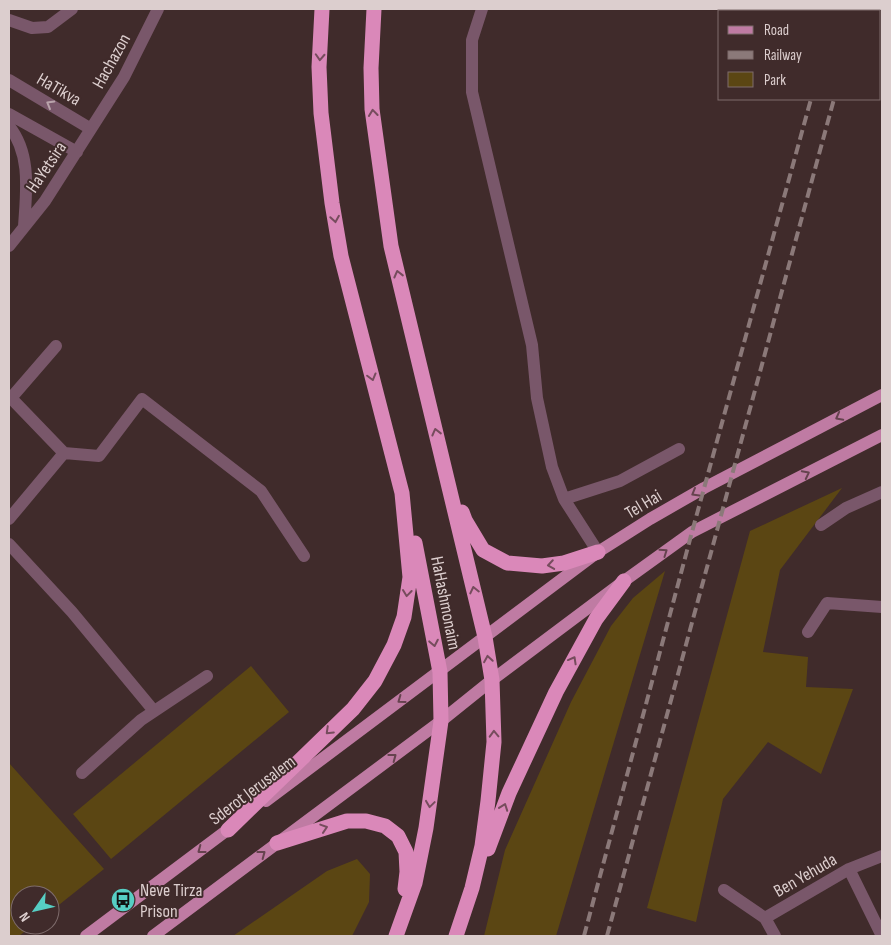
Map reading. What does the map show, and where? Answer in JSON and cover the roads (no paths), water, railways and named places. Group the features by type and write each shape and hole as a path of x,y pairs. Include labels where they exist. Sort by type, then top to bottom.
{"highway":[{"path":"228,830 353,709 376,681 394,645 404,617 410,577 402,493 340,248 332,203 321,113 319,67 322,9"},
{"path":"374,9 371,68 372,109 391,246 445,465 465,520 483,550 507,563 542,566 564,563 598,552"},
{"name":"HaHashmonaim","path":"445,465 485,637 492,680 494,742 488,801 482,846 472,888 462,918"},
{"name":"HaHashmonaim","path":"402,493 415,542 440,672 441,721 426,828 415,883 402,921"},
{"path":"456,936 509,793 535,734 596,619 624,581"},
{"path":"278,843 348,821 366,821 385,826 398,836 406,852 407,872 402,921 396,936"}],"main road":[{"name":"Tel Hai","path":"440,672 598,552 650,519 704,488 882,395"},
{"path":"153,936 441,721 492,680 624,581 692,532 882,435"},
{"name":"Sderot Jerusalem","path":"86,936 440,672"}],"street":[{"path":"9,20 32,28 48,26 72,9"},
{"name":"Hachazon","path":"91,129 124,77 158,9"},
{"path":"482,9 472,40 472,92 532,345 537,398 552,467 564,499 598,552"},
{"name":"HaTikva","path":"9,80 91,129"},
{"path":"9,114 77,152"},
{"path":"9,126 22,152 27,177 24,227"},
{"name":"HaYetsira","path":"9,246 45,200 91,129"},
{"path":"56,346 11,398 64,453 99,456 142,398 262,490 304,556"},
{"path":"564,499 620,480 679,449"},
{"path":"9,519 64,453"},
{"path":"821,525 846,508 882,492"},
{"path":"9,544 72,612 154,712"},
{"path":"808,632 827,603 882,607"},
{"path":"82,774 141,720 207,676"},
{"name":"Ben Yehuda","path":"775,936 765,918 849,869 882,856"},
{"path":"849,869 882,936"},
{"path":"724,890 765,918"}],"railway":[{"path":"584,936 692,532 811,100"},
{"path":"607,936 834,100"}],"place":[{"name":"Neve Tirza Prison","path":"123,900"}]}
